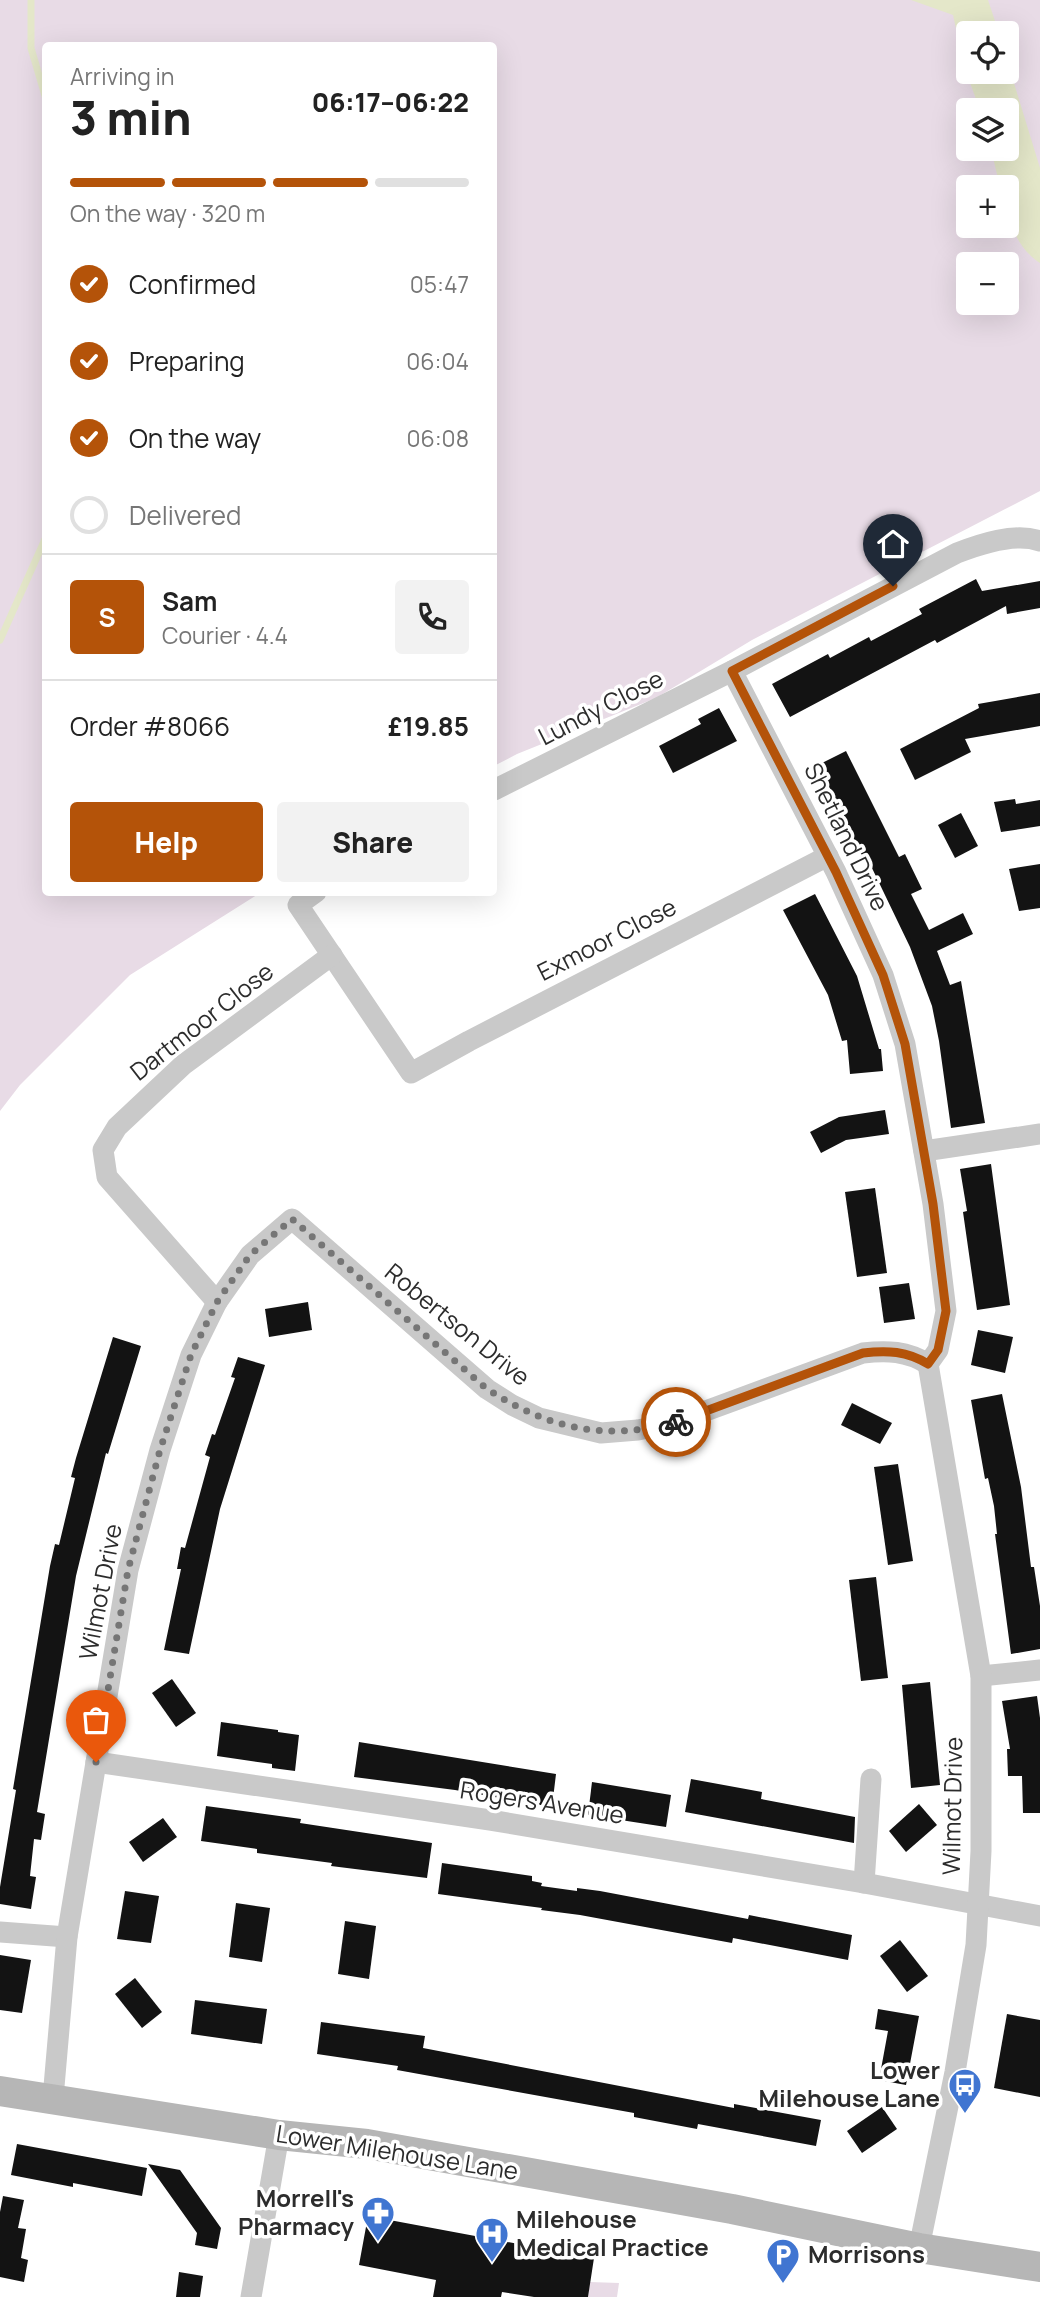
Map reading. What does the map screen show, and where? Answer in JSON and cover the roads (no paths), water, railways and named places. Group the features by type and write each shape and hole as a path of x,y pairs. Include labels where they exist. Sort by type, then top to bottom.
{"main road":[{"name":"Lower Milehouse Lane","path":"0,2091 279,2135 367,2144 732,2209 919,2248 1040,2267"}],"street":[{"path":"732,671 957,553 994,541 1040,541"},
{"name":"Lundy Close","path":"497,788 732,671"},
{"name":"Shetland Drive","path":"732,671 828,856 887,987 905,1044 933,1204 946,1311 938,1350 928,1364"},
{"name":"Exmoor Close","path":"332,955 411,1073 828,856"},
{"path":"310,896 298,905 332,955"},
{"name":"Dartmoor Close","path":"217,1302 107,1177 103,1150 117,1127 183,1065 332,955"},
{"path":"924,1151 1040,1134"},
{"name":"Wilmot Drive","path":"53,2098 66,1937 128,1570 160,1450 191,1355 217,1302 250,1255 292,1219"},
{"name":"Robertson Drive","path":"292,1219 487,1389 539,1418 601,1433 638,1430 673,1423 863,1353 886,1350 901,1352 918,1357 928,1364"},
{"name":"Wilmot Drive","path":"919,2248 957,2060 976,1945 981,1851 981,1676 928,1364"},
{"path":"981,1676 1040,1670"},
{"name":"Rogers Avenue","path":"96,1762 476,1818 864,1883 1040,1916"},
{"path":"864,1883 871,1779"},
{"path":"0,1932 66,1937"},
{"path":"251,2297 279,2135"}],"waterway":[{"path":"31,0 31,48 42,85"},
{"path":"0,640 42,546"}],"place":[{"name":"Lower Milehouse Lane","path":"965,2115"},
{"name":"Morrell's Pharmacy","path":"378,2243"},
{"name":"Milehouse Medical Practice","path":"492,2264"},
{"name":"Morrisons","path":"783,2285"}]}
